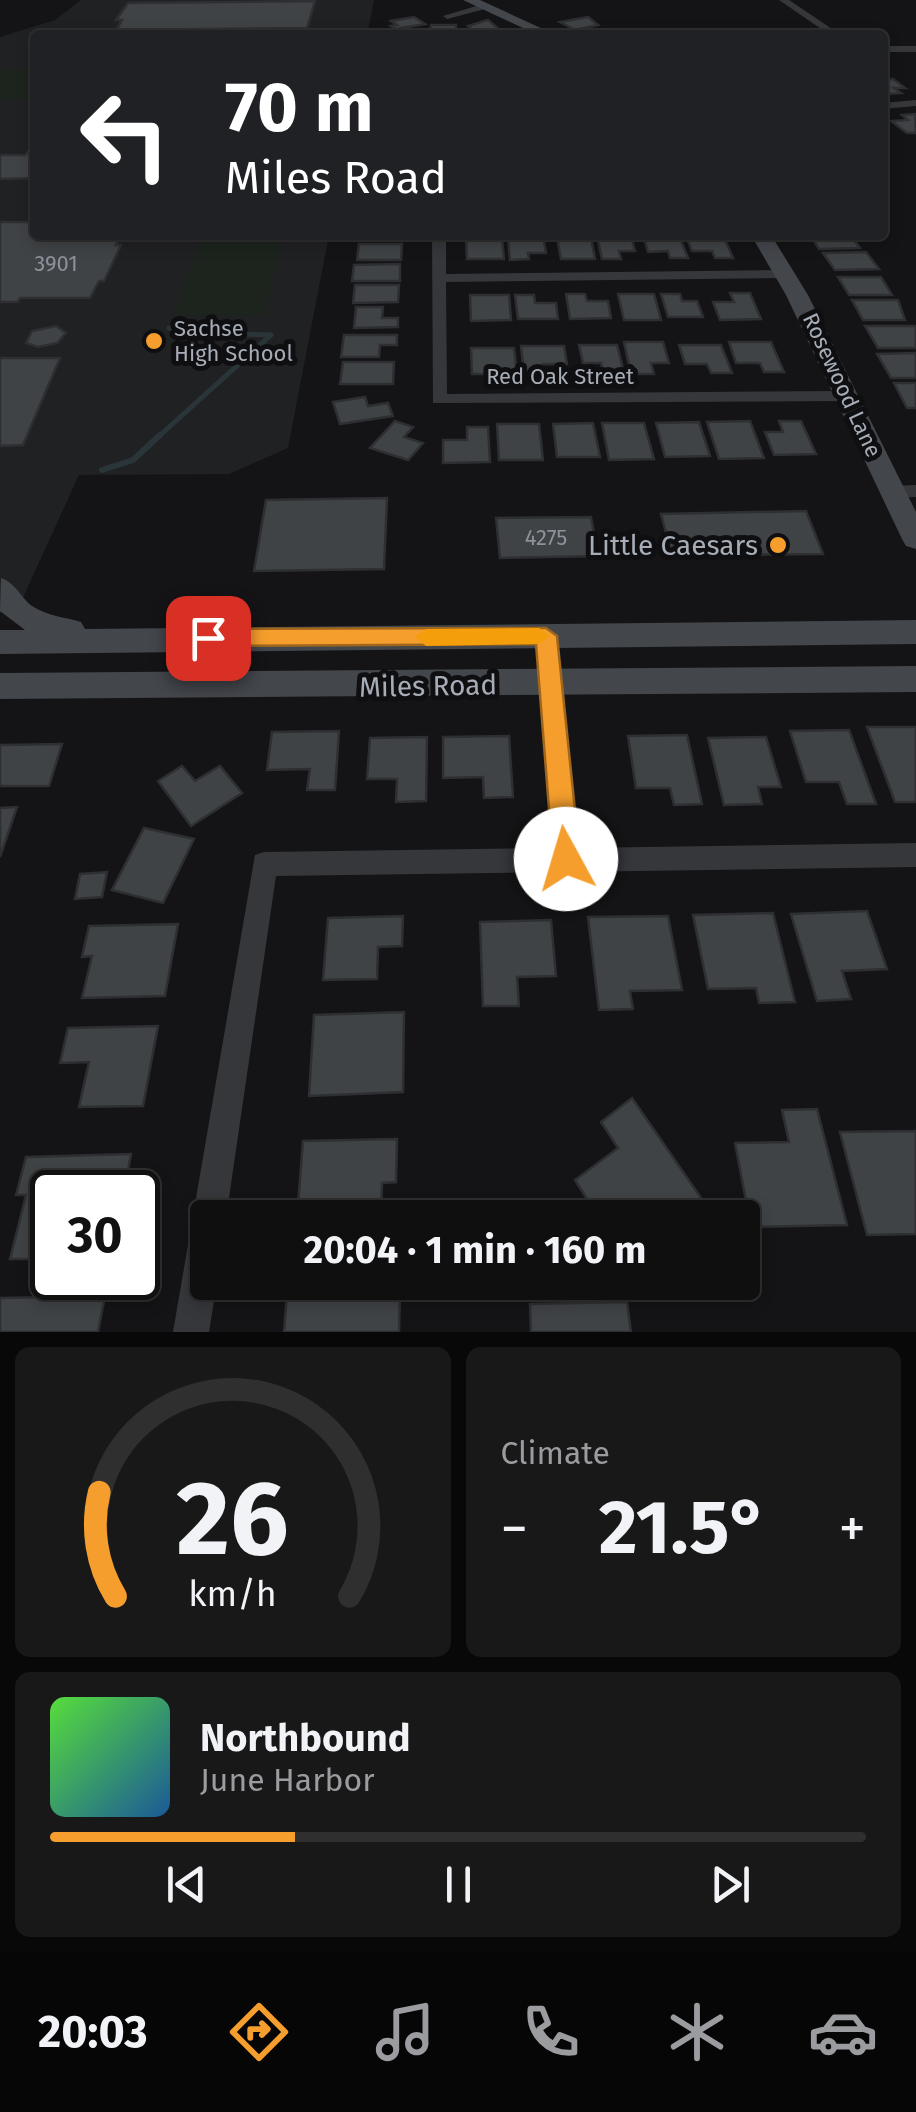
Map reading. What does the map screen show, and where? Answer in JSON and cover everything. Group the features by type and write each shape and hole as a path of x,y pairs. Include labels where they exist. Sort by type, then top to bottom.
{"main road":[{"path":"469,0 539,30"},
{"name":"Rosewood Lane","path":"764,240 788,274 844,396 904,491 916,539"},
{"path":"2,589 20,616 42,625 128,640"},
{"name":"Miles Road","path":"0,642 916,632"},
{"name":"Miles Road","path":"0,686 548,685 916,679"}],"street":[{"path":"783,0 828,30"},
{"path":"447,16 486,6"},
{"path":"888,49 916,49"},
{"path":"888,105 916,103"},
{"name":"Red Oak Street","path":"439,240 439,399 844,396"},
{"path":"440,278 788,274"},
{"path":"546,636 566,859"},
{"path":"212,1200 264,864 916,855"},
{"path":"191,1332 196,1300"}],"shaded area":[{"name":"Sachse High School","path":"81,0 374,0 368,30 30,30 30,240 328,240 288,448 229,474 79,475 16,613 0,613 0,37 55,20"},
{"path":"0,70 30,70 30,100 0,100"},
{"path":"200,240 281,240 265,315 174,316"}],"building":[{"path":"315,1 307,28 116,30 122,20 116,20 128,3"},
{"path":"414,17 425,24 396,29 391,26 397,25 391,21"},
{"path":"588,17 598,25 575,30 560,22"},
{"path":"488,20 500,30 472,30 468,26"},
{"path":"431,25 456,25 455,30 430,30"},
{"path":"888,79 905,88 894,88 901,93 888,94"},
{"path":"915,114 916,133 907,133 891,121 908,120 902,115"},
{"path":"30,149 30,178 0,179 0,155 25,155"},
{"name":"Sachse High School","path":"0,222 30,222 30,240 118,240 116,245 121,245 104,281 99,281 90,298 20,298 18,302 0,302"},
{"path":"466,240 502,240 504,259 467,259"},
{"path":"508,240 544,240 546,253 528,253 529,259 510,260"},
{"path":"557,240 591,240 595,259 561,259"},
{"path":"598,240 632,240 635,251 619,251 621,259 602,259"},
{"path":"645,240 681,240 688,258 670,258 668,251 648,252"},
{"path":"688,240 725,240 733,258 715,258 712,251 692,251"},
{"path":"813,240 854,240 860,248 819,249"},
{"path":"359,244 402,244 401,260 357,260"},
{"path":"866,252 879,269 835,270 823,253"},
{"path":"400,264 400,281 352,281 354,265"},
{"path":"838,277 881,277 892,295 849,295"},
{"path":"355,285 399,285 398,302 353,303"},
{"path":"730,293 750,293 761,319 720,320 713,302 734,302"},
{"path":"566,294 585,294 587,301 608,301 611,318 570,319"},
{"path":"618,294 654,294 661,320 624,320"},
{"path":"661,294 680,294 682,301 697,301 703,317 668,317"},
{"path":"470,295 509,295 511,320 471,321"},
{"path":"515,295 534,295 535,303 556,303 558,319 518,319"},
{"path":"852,300 898,300 905,320 863,320"},
{"path":"356,307 383,307 382,318 398,318 398,327 354,328"},
{"path":"56,326 66,333 57,343 38,347 26,343 32,331"},
{"path":"865,326 916,326 916,348 878,348"},
{"path":"344,335 397,335 397,345 380,345 379,357 341,357"},
{"path":"624,342 663,342 669,363 651,363 654,374 631,374"},
{"path":"729,342 771,342 784,372 764,372 760,363 736,363"},
{"path":"579,345 617,345 624,373 603,373 601,363 583,363"},
{"path":"679,345 721,345 732,373 711,373 707,364 685,364"},
{"path":"521,346 564,346 567,364 543,364 544,374 524,374"},
{"path":"471,348 514,348 517,374 472,374"},
{"path":"916,353 916,378 891,378 877,354"},
{"path":"0,358 60,358 23,445 0,446"},
{"path":"343,362 394,362 393,384 340,384"},
{"path":"894,383 916,383 916,408 907,408"},
{"path":"365,397 368,406 388,403 393,416 340,424 333,402"},
{"path":"395,421 413,427 404,437 423,443 408,460 370,448"},
{"path":"750,421 764,458 719,459 707,422"},
{"path":"779,421 801,421 816,454 774,455 765,432 783,432"},
{"path":"699,422 710,456 665,457 656,423"},
{"path":"593,423 600,457 557,457 553,424"},
{"path":"602,423 644,423 654,459 609,460"},
{"path":"497,424 539,424 543,460 499,460"},
{"path":"467,427 488,427 490,462 443,463 443,440 467,440"},
{"path":"387,498 384,569 254,571 266,500"},
{"path":"806,511 823,554 672,555 661,514"},
{"path":"591,517 598,556 500,558 496,518"},
{"path":"867,727 916,727 916,802 895,802"},
{"path":"849,730 876,804 847,804 839,782 806,782 790,731"},
{"path":"339,731 335,790 307,790 310,769 267,770 272,732"},
{"path":"687,735 702,804 674,805 670,788 636,788 628,736"},
{"path":"509,736 513,797 484,798 483,777 443,778 443,737"},
{"path":"427,737 426,801 396,802 397,779 367,779 370,738"},
{"path":"766,737 781,787 758,787 762,804 724,805 708,738"},
{"path":"62,744 49,786 0,786 0,745"},
{"path":"182,766 195,781 220,766 242,793 191,826 158,781"},
{"path":"17,807 0,857 0,808"},
{"path":"144,828 194,839 163,903 112,890"},
{"path":"107,872 102,897 75,899 80,874"},
{"path":"867,911 887,969 842,971 851,999 817,1001 791,914"},
{"path":"773,913 795,1002 759,1003 756,988 708,989 693,915"},
{"path":"403,916 402,946 378,947 377,979 323,980 328,918"},
{"path":"668,916 682,990 630,991 633,1009 599,1010 588,917"},
{"path":"551,920 556,976 517,977 519,1006 483,1006 480,922"},
{"path":"178,924 165,996 82,998 92,956 82,957 89,926"},
{"path":"404,1012 403,1092 309,1096 314,1015"},
{"path":"158,1026 143,1106 79,1107 89,1062 60,1063 68,1028"},
{"path":"632,1098 702,1200 588,1200 575,1180 618,1148 601,1122"},
{"path":"817,1109 847,1225 760,1227 760,1200 746,1200 735,1143 789,1142 782,1110"},
{"path":"916,1131 916,1234 867,1235 840,1132"},
{"path":"397,1139 396,1182 382,1183 382,1200 298,1200 303,1141"},
{"path":"131,1154 128,1170 30,1170 30,1259 10,1259 26,1195 16,1195 26,1157"},
{"path":"0,1298 104,1300 98,1332 0,1332"},
{"path":"287,1300 400,1300 399,1332 284,1332"},
{"path":"627,1302 631,1332 531,1332 530,1304"}],"waterway":[{"path":"157,438 271,335 182,332 169,328"},
{"path":"102,470 133,460 160,435"}],"slow traffic":[{"path":"426,637 539,636"}],"place":[{"name":"Sachse High School","path":"154,341"},
{"name":"Little Caesars","path":"778,545"}],"route":[{"path":"208,638 546,636 566,859"}]}
